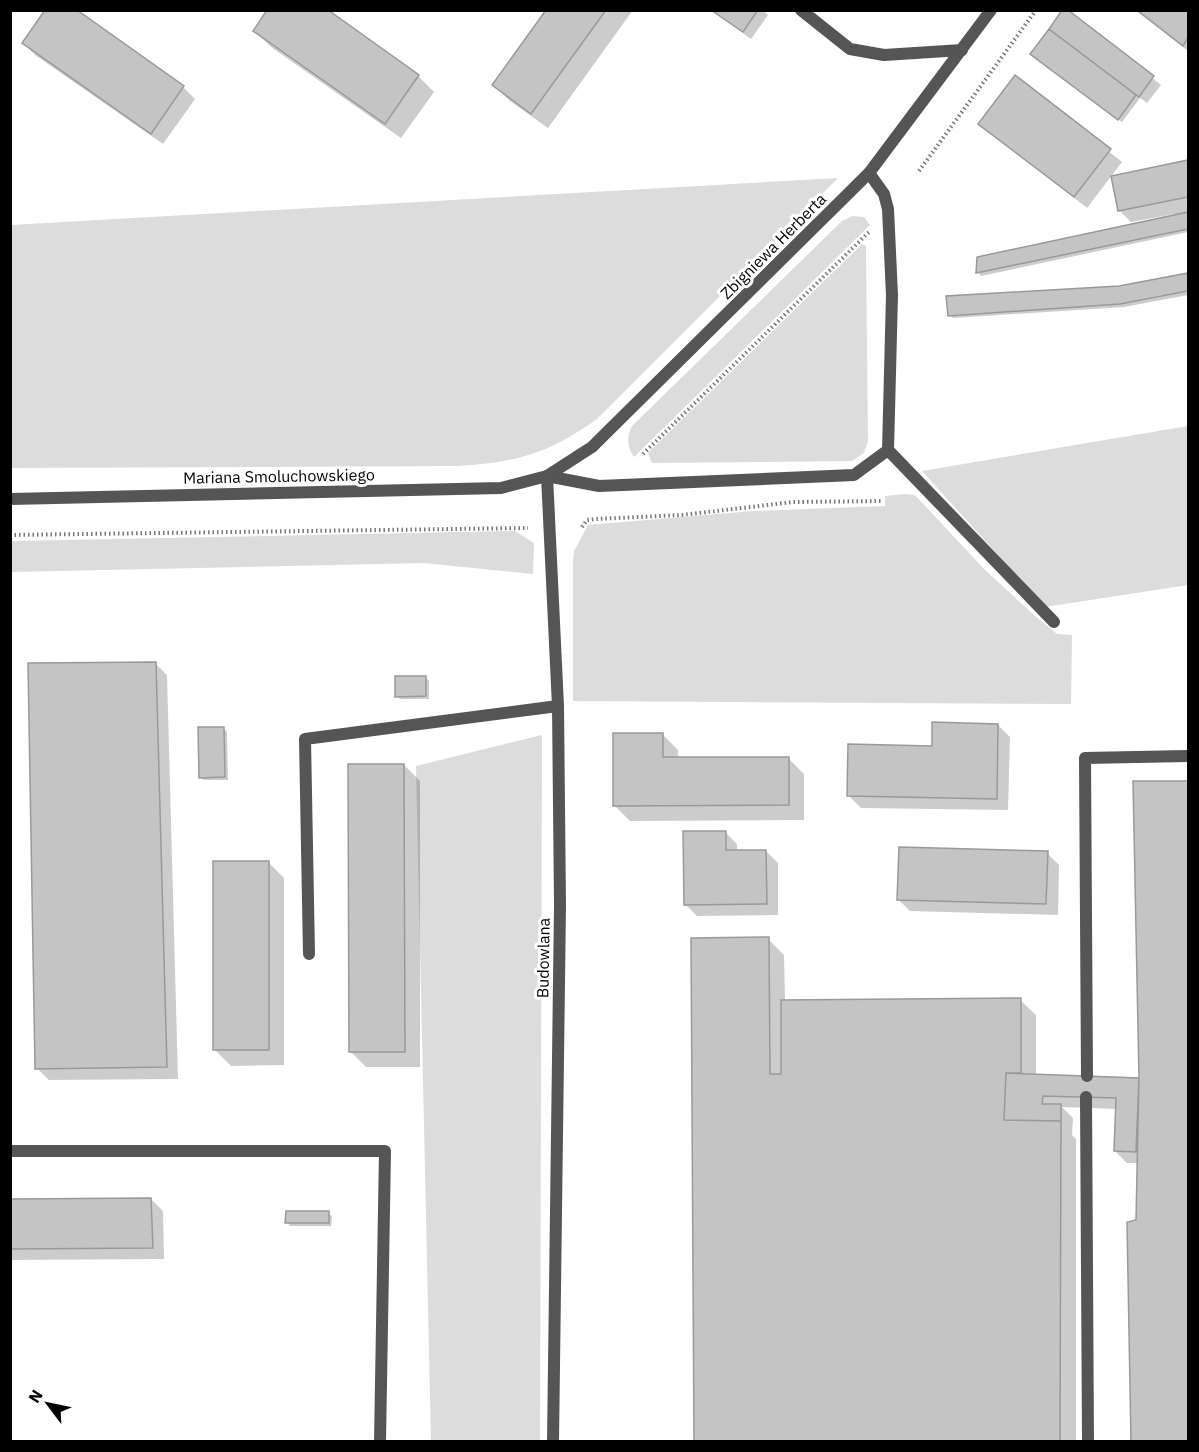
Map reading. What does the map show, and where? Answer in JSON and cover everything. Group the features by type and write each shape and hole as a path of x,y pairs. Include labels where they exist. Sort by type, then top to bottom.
{"street":[{"path":"801,10 850,49 884,55 962,50"},
{"name":"Zbigniewa Herberta","path":"547,476 592,447 869,173 991,10"},
{"path":"869,173 884,194 888,209 892,295 888,450 1054,622"},
{"path":"547,476 599,486 854,475 888,450"},
{"name":"Mariana Smoluchowskiego","path":"10,499 501,488 547,476"},
{"name":"Budowlana","path":"547,476 558,706 560,905 553,1442"},
{"path":"309,954 305,739 558,706"},
{"path":"1087,1076 1084,758 1188,756"},
{"path":"1086,1097 1088,1442"},
{"path":"10,1151 385,1151 380,1442"}],"path":[{"path":"919,171 1036,10"},
{"path":"643,454 871,231"},
{"path":"582,527 587,520 596,519 682,515 785,503 881,501"},
{"path":"10,535 528,528"}],"shaded area":[{"path":"838,178 597,419 563,441 531,454 498,462 458,466 11,468 11,225"},
{"path":"852,216 864,217 870,225 634,457 628,442 632,426 842,221"},
{"path":"862,244 866,246 868,442 864,453 852,461 652,463 648,453"},
{"path":"1188,426 1188,585 1045,607 922,471"},
{"path":"915,495 985,570 1035,616 1057,634 1072,635 1071,704 573,701 574,551 588,525 753,511 885,506 885,496"},
{"path":"515,531 534,543 533,574 424,563 11,572 11,541"},
{"path":"542,735 540,1441 431,1441 416,766"}],"building":[{"path":"45,10 77,10 184,86 151,134 22,43"},
{"path":"267,10 328,10 419,75 385,124 253,31"},
{"path":"546,10 606,10 531,114 492,85"},
{"path":"711,10 758,10 743,32"},
{"path":"1062,10 1068,10 1154,76 1139,97 1049,29"},
{"path":"1137,10 1188,10 1188,38 1183,46"},
{"path":"1049,29 1136,95 1118,120 1030,54"},
{"path":"1015,75 1111,149 1074,197 978,124"},
{"path":"1188,160 1188,197 1118,211 1111,176"},
{"path":"1188,212 1188,229 976,273 977,257"},
{"path":"1188,273 1188,291 1120,304 948,316 946,296 1119,286"},
{"path":"156,662 167,1067 35,1069 28,663"},
{"path":"395,676 426,676 426,696 395,697"},
{"path":"932,722 998,724 997,799 847,796 848,744 932,746"},
{"path":"198,727 224,727 225,777 199,778"},
{"path":"613,733 663,733 663,757 789,757 789,805 613,806"},
{"path":"348,764 404,764 405,1052 349,1052"},
{"path":"1133,781 1188,781 1188,1442 1131,1442 1127,1222 1136,1220 1139,1078"},
{"path":"683,831 726,831 726,850 766,850 767,904 684,905"},
{"path":"899,847 1048,851 1046,904 897,900"},
{"path":"213,861 269,861 269,1050 213,1050"},
{"path":"769,937 770,1074 781,1074 781,1000 1021,998 1021,1073 1006,1073 1004,1120 1061,1121 1060,1442 694,1442 691,938"},
{"path":"1006,1073 1139,1078 1136,1152 1114,1151 1116,1098 1043,1096 1042,1104 1061,1104 1061,1121 1004,1120"},
{"path":"151,1198 153,1248 10,1249 10,1199"},
{"path":"286,1211 329,1211 329,1223 285,1223"}]}
